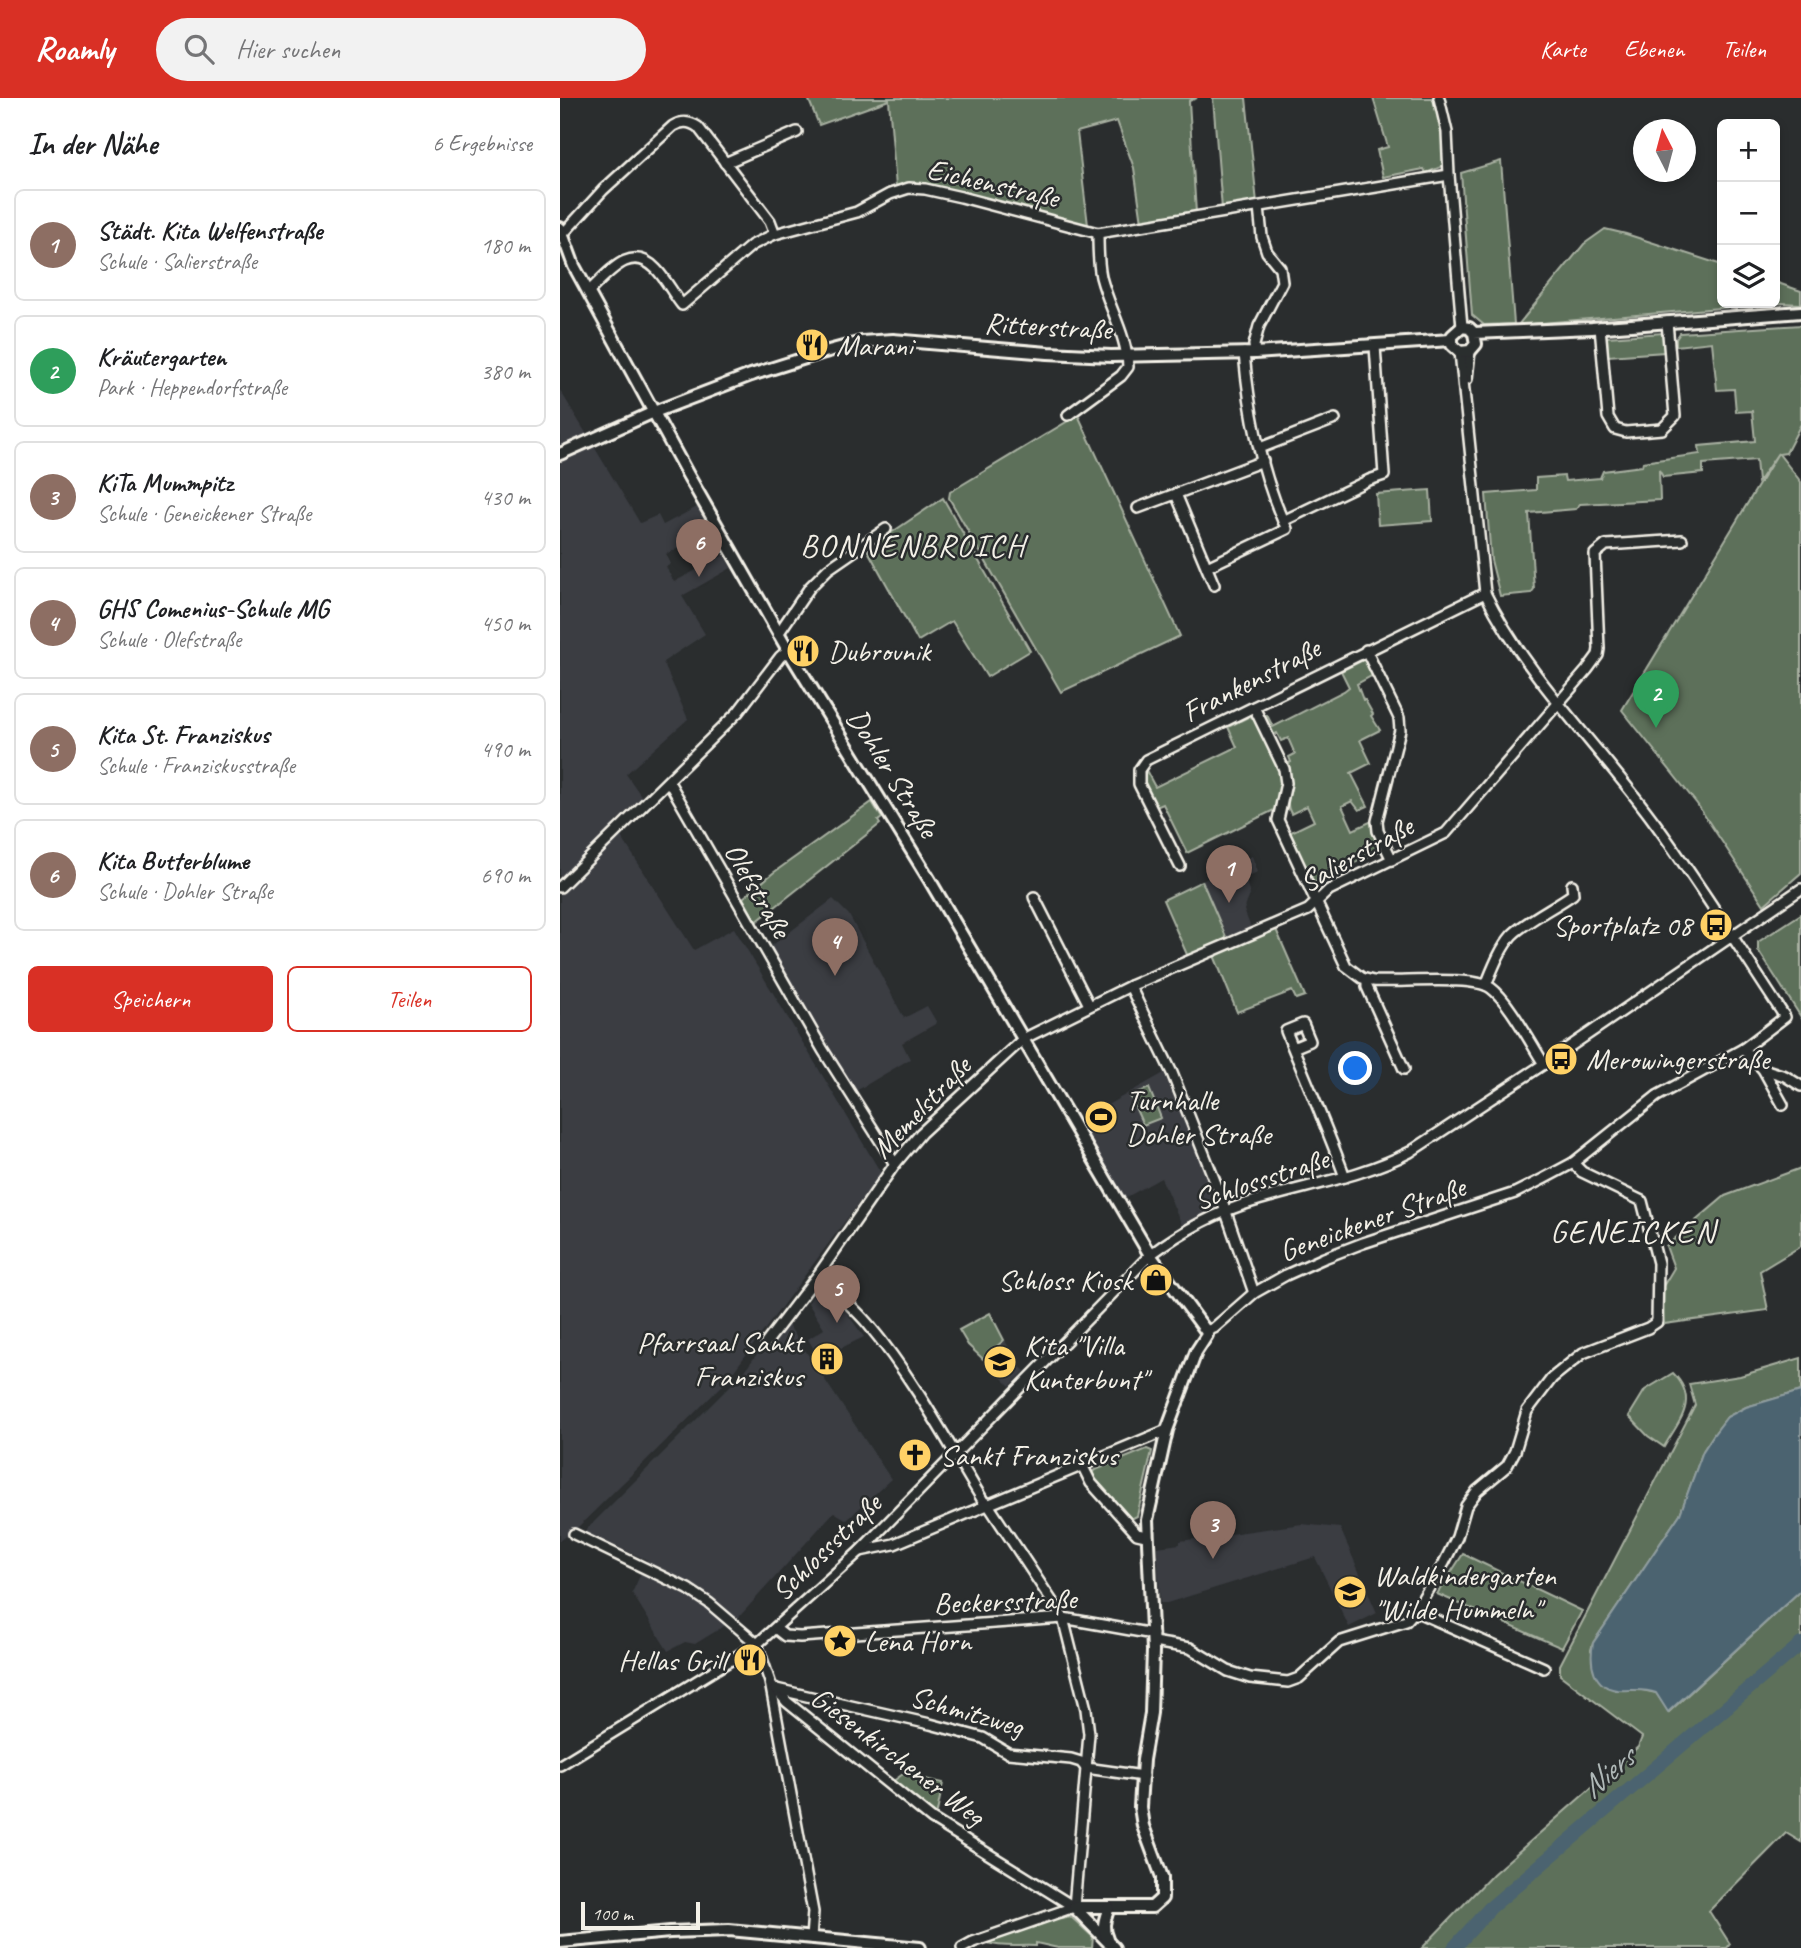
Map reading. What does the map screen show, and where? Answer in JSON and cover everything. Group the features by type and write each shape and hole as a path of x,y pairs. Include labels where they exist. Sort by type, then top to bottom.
{"main road":[{"name":"Dohler Straße","path":"561,232 588,292 778,634 922,868 1150,1255 1206,1331"},
{"path":"1470,345 1469,328 1462,327 1454,332 1451,340 1455,349 1524,332 1801,312"},
{"name":"Ritterstraße","path":"560,454 654,412 751,375 862,342 893,340 1085,356 1128,356 1249,353 1451,340"},
{"name":"Geneickener Straße","path":"1074,1907 1152,1907 1162,1898 1162,1877 1143,1826 1140,1807 1143,1759 1151,1713 1153,1638 1146,1536 1148,1506 1167,1430 1196,1352 1207,1335 1206,1331"},
{"path":"1074,1907 1111,1945"},
{"path":"1109,1907 1103,1931 1111,1945"},
{"path":"560,1942 729,1930 920,1948"},
{"path":"572,1948 630,1936"}],"street":[{"path":"1439,98 1447,132 1462,327"},
{"path":"561,232 603,190 673,126 681,122 698,127 770,221 775,234"},
{"path":"725,163 797,132"},
{"name":"Eichenstraße","path":"588,292 610,270 628,259 635,258 654,267 682,305 752,245 775,234 857,212 890,194 915,187 1098,233 1449,175"},
{"path":"1207,567 1286,530 1270,492 1247,387 1249,353 1282,282 1280,268 1267,252 1262,237 1259,207"},
{"path":"1068,415 1121,376 1128,367 1128,356 1101,278 1098,233"},
{"path":"1600,327 1608,417 1615,429 1620,432 1662,429 1672,421 1676,411 1667,321"},
{"path":"1470,345 1466,395 1485,593 1512,640 1653,821 1732,936"},
{"path":"1283,521 1384,475 1375,346"},
{"path":"1260,448 1335,419"},
{"path":"1138,508 1263,461"},
{"path":"1176,494 1214,585"},
{"path":"778,634 810,587 828,569 886,529"},
{"name":"Salierstraße","path":"1130,986 1308,909 1329,890 1447,833 1598,655 1595,554 1606,545 1682,540"},
{"name":"Frankenstraße","path":"1180,866 1139,784 1139,770 1146,760 1485,593"},
{"path":"560,887 738,712 788,650"},
{"path":"1366,650 1399,718 1400,730 1377,821 1378,831 1392,859"},
{"path":"1254,707 1284,769 1286,783 1278,820 1342,960 1356,975 1367,980 1467,982 1486,985 1503,1001 1544,1064"},
{"name":"Olefstraße","path":"669,782 823,1051 895,1164"},
{"path":"1486,985 1494,965 1512,936 1573,894 1572,885"},
{"name":"Schlossstraße","path":"560,1765 757,1644 776,1629 860,1551 1150,1255 1193,1226 1225,1211 1389,1163 1410,1152 1801,888"},
{"path":"1034,897 1089,1005"},
{"name":"Geneickener Straße","path":"1206,1331 1214,1328 1254,1293 1286,1275 1324,1258 1515,1193 1573,1163 1657,1096 1743,1049 1785,1017 1732,936"},
{"path":"1367,980 1367,987 1404,1069"},
{"path":"1130,986 1172,1073 1254,1293"},
{"name":"Memelstraße","path":"766,1343 818,1275 895,1164 921,1133 1023,1039 1130,986"},
{"path":"1293,1048 1345,1177"},
{"path":"1743,1049 1763,1069 1783,1105"},
{"path":"1763,1069 1785,1076 1801,1086"},
{"path":"1544,1668 1415,1611 1457,1537 1466,1506 1477,1491 1507,1466 1515,1451 1527,1411 1552,1378 1583,1353 1657,1322 1658,1263 1642,1201 1582,1172 1573,1163"},
{"path":"818,1275 869,1325 956,1452 986,1504 1063,1618 1086,1709 1089,1734 1074,1907"},
{"path":"860,1551 894,1544 1167,1430"},
{"path":"1082,1465 1091,1483 1137,1534 1146,1536"},
{"path":"574,1534 688,1589 720,1611 757,1644 773,1685 813,1912 811,1938"},
{"name":"Beckersstraße","path":"776,1629 785,1636 800,1637 1063,1618 1190,1648 1228,1671 1250,1678 1288,1682 1299,1678 1339,1642 1392,1627 1406,1621 1415,1611"},
{"name":"Schmitzweg","path":"773,1685 983,1738 1008,1753 1072,1759 1081,1762 1086,1768 1143,1776"},
{"name":"Giesenkirchener Weg","path":"773,1685 787,1702 932,1819 1074,1907"},
{"name":"Geneickener Straße","path":"962,1948 1074,1907"}],"shaded area":[{"path":"560,390 640,523 658,515 663,525 697,507 705,522 679,535 683,546 666,554 671,564 666,567 674,582 724,555 731,568 682,596 705,634 663,662 688,719 626,774 642,797 613,824 694,950 734,928 881,1173 725,1383 577,1528 560,1541"},
{"path":"1252,856 1258,872 1245,877 1250,895 1244,910 1251,928 1227,939 1202,881"},
{"path":"833,899 849,915 904,1018 927,1006 937,1023 902,1043 910,1059 856,1091 770,947"},
{"path":"1164,1073 1219,1207 1182,1225 1161,1178 1125,1198 1079,1121"},
{"path":"822,1289 839,1302 864,1337 839,1349 834,1343 815,1351 808,1339 824,1329 808,1303 814,1294"},
{"path":"783,1317 891,1479 847,1520 834,1512 739,1617 695,1644 685,1642 668,1651 632,1593 647,1560 584,1532 744,1372"},
{"name":"Kita \"Villa Kunterbunt\"","path":"1005,1340 1017,1364 1025,1371 1010,1386 983,1360"},
{"path":"1302,1524 1340,1528 1377,1613 1349,1627 1315,1557 1160,1603 1157,1547 1180,1544 1180,1541"}],"green space":[{"path":"808,98 1197,98 1189,101 1196,213 1142,222 1134,168 1117,121 1077,132 1088,225 921,183 896,187 889,100 819,125"},
{"path":"1213,98 1246,98 1257,203 1222,209"},
{"path":"1373,98 1436,98 1442,122 1445,163 1426,173 1424,169 1383,177 1377,150 1388,147"},
{"path":"1501,161 1514,324 1484,325 1472,315 1461,173"},
{"path":"1605,229 1717,263 1717,308 1720,308 1518,325 1584,244"},
{"path":"1780,284 1801,291 1801,304 1780,303"},
{"path":"1801,325 1801,424 1786,453 1779,454 1801,482 1801,873 1764,905 1697,804 1622,710 1778,453 1758,482 1756,460 1703,464 1703,473 1663,477 1659,470 1660,500 1580,504 1576,509 1529,513 1534,589 1531,593 1500,596 1491,560 1486,494 1536,490 1536,478 1564,476 1565,481 1600,478 1603,471 1700,454 1699,446 1755,441 1752,411 1736,412 1734,389 1717,390 1712,342 1676,346 1676,339 1680,333"},
{"path":"1663,333 1665,352 1608,356 1607,337"},
{"path":"1078,415 1180,636 1061,692 949,498 950,492"},
{"path":"1430,490 1432,521 1378,525 1376,494"},
{"path":"943,498 1030,651 987,677 952,621 918,641 867,549"},
{"path":"1363,660 1367,662 1373,675 1357,684 1380,730 1360,740 1371,763 1351,773 1368,806 1359,810 1352,801 1342,806 1353,830 1372,821 1373,833 1381,850 1312,884 1289,833 1314,821 1307,806 1291,814 1289,808 1285,765 1291,762 1289,757 1295,754 1288,738 1281,741 1277,733 1271,736 1261,715 1267,715 1273,727 1344,691 1349,687 1341,671"},
{"path":"1250,716 1254,719 1281,775 1282,785 1276,809 1187,853 1163,804 1154,808 1141,775 1147,772 1155,787 1237,747 1228,727"},
{"path":"872,802 882,818 878,821 880,824 756,922 743,898 773,873"},
{"path":"1202,881 1227,939 1188,957 1163,900"},
{"path":"1801,914 1801,1017 1758,950 1758,942"},
{"path":"1275,927 1305,996 1296,999 1292,991 1237,1012 1213,953"},
{"path":"1149,1088 1161,1118 1143,1125 1130,1096"},
{"path":"1801,1168 1801,1246 1760,1271 1768,1310 1664,1324 1662,1288 1674,1268 1666,1246 1725,1196"},
{"path":"990,1313 1004,1340 983,1359 968,1345 959,1330"},
{"path":"1801,1358 1801,1391 1746,1407 1727,1417 1714,1434 1703,1451 1680,1514 1593,1643 1591,1650 1616,1690 1656,1693 1669,1712 1801,1590 1801,1842 1786,1833 1709,1911 1730,1944 1727,1948 1422,1948 1493,1874 1638,1747 1642,1737 1560,1675 1560,1665 1695,1405 1689,1384 1740,1376"},
{"path":"1673,1373 1681,1383 1686,1401 1681,1419 1664,1447 1648,1436 1629,1416 1645,1390"},
{"path":"1147,1449 1152,1451 1137,1516 1131,1519 1092,1475 1093,1471"},
{"path":"1463,1554 1582,1611 1562,1648 1437,1594"},
{"path":"903,1774 943,1783 936,1817 892,1782"},
{"path":"1060,1916 1070,1916 1093,1937 1092,1948 1058,1948 1036,1943 1036,1946 1005,1946 988,1943"}],"water":[{"path":"1801,1391 1801,1590 1668,1712 1656,1693 1609,1688 1595,1673 1593,1643 1680,1514 1703,1451 1727,1417 1746,1407"}],"waterway":[{"name":"Niers","path":"1454,1948 1490,1908 1801,1644"}],"place":[{"name":"Marani","path":"812,345"},
{"name":"Kita Butterblume","path":"699,577"},
{"name":"Dubrovnik","path":"803,651"},
{"name":"Kräutergarten","path":"1656,728"},
{"name":"Städt. Kita Welfenstraße","path":"1229,903"},
{"name":"Sportplatz 08","path":"1716,925"},
{"name":"GHS Comenius-Schule MG","path":"835,976"},
{"name":"Merowingerstraße","path":"1561,1059"},
{"name":"Turnhalle Dohler Straße","path":"1101,1117"},
{"name":"Schloss Kiosk","path":"1156,1280"},
{"name":"Kita St. Franziskus","path":"837,1323"},
{"name":"Pfarrsaal Sankt Franziskus","path":"827,1359"},
{"name":"Kita \"Villa Kunterbunt\"","path":"1000,1362"},
{"name":"Sankt Franziskus","path":"915,1455"},
{"name":"KiTa Mummpitz","path":"1213,1559"},
{"name":"Waldkindergarten \"Wilde Hummeln\"","path":"1350,1592"},
{"name":"Lena Horn","path":"840,1641"},
{"name":"Hellas Grill","path":"750,1660"}],"district":[{"name":"BONNENBROICH","path":"913,545"},
{"name":"GENEICKEN","path":"1633,1231"}]}
